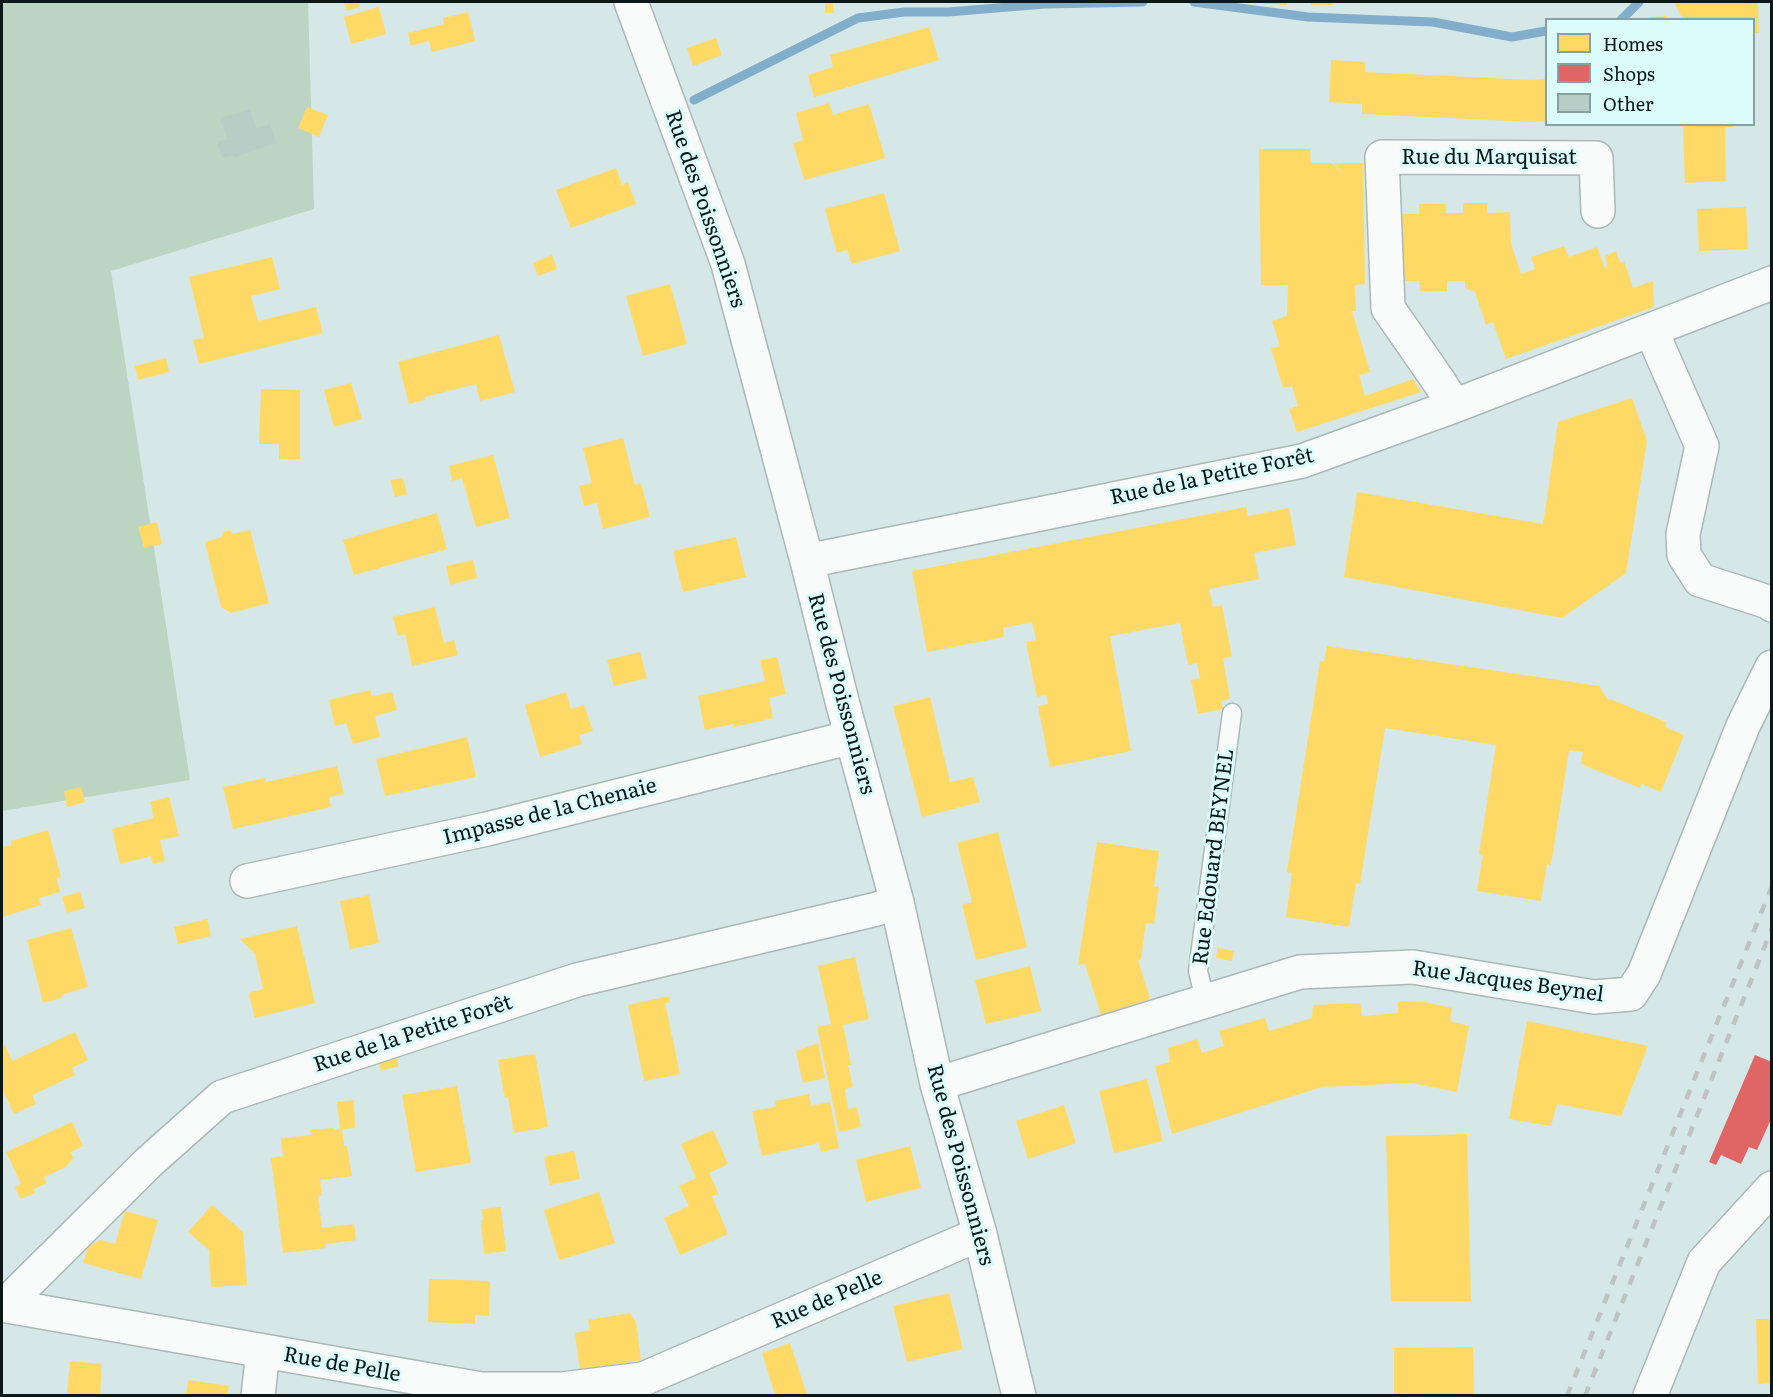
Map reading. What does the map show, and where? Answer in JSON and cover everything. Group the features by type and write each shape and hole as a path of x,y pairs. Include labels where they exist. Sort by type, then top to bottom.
{"street":[{"name":"Rue des Poissonniers","path":"631,2 728,264 897,902 937,1084 980,1234 1019,1395"},
{"name":"Rue du Marquisat","path":"1454,406 1388,308 1382,158 1596,158 1598,211"},
{"name":"Rue de la Petite Forêt","path":"807,561 1302,461 1454,406 1772,283"},
{"path":"1652,330 1702,446 1683,534 1684,555 1700,580 1772,605"},
{"name":"Rue Jacques Beynel","path":"937,1084 1300,972 1413,967 1594,997 1631,994 1644,974 1743,726 1772,667"},
{"name":"Impasse de la Chenaie","path":"247,881 487,829 852,737"},
{"name":"Rue de la Petite Forêt","path":"3,1305 148,1163 222,1097 577,980 877,909 897,902"},
{"path":"1650,1395 1704,1262 1772,1188"},
{"name":"Rue de Pelle","path":"3,1305 481,1389 562,1389 643,1379 980,1234"},
{"path":"258,1395 263,1352"}],"lane":[{"name":"Rue Edouard BEYNEL","path":"1205,1000 1198,972 1232,713"}],"green space":[{"path":"2,2 308,2 314,209 111,271 190,780 2,811"}],"building: Homes":[{"path":"359,2 360,7 347,11 344,3"},
{"path":"825,2 833,2 834,13 825,13"},
{"path":"1287,2 1287,5 1256,3"},
{"path":"1311,2 1333,2 1333,5 1311,5"},
{"path":"1681,2 1758,2 1759,33 1755,33 1755,18 1682,18 1675,4"},
{"path":"379,7 386,34 351,44 344,17"},
{"path":"468,12 475,41 432,52 429,41 411,46 408,33 444,24 443,18"},
{"path":"1667,16 1667,18 1649,18"},
{"path":"929,27 939,60 814,97 808,75 833,67 830,55"},
{"path":"716,38 722,55 693,66 687,48"},
{"path":"1331,60 1365,62 1365,72 1545,79 1545,121 1362,114 1362,104 1329,102"},
{"path":"829,103 833,115 869,104 885,158 804,180 793,143 803,140 796,113"},
{"path":"307,107 328,115 319,137 298,128"},
{"path":"1683,126 1733,126 1725,127 1726,181 1685,183"},
{"path":"1259,149 1310,149 1311,163 1332,163 1342,173 1334,163 1363,163 1365,284 1355,285 1356,311 1352,311 1370,372 1359,375 1365,396 1413,379 1421,392 1297,432 1289,409 1298,406 1292,386 1283,388 1271,348 1280,346 1272,321 1287,316 1288,285 1261,285"},
{"path":"616,168 622,185 628,182 636,204 571,228 556,190"},
{"path":"884,193 900,251 852,264 847,250 837,253 825,209"},
{"path":"1463,203 1487,203 1487,213 1510,212 1511,244 1521,274 1535,269 1531,257 1564,246 1569,257 1597,247 1605,268 1608,267 1605,256 1616,251 1620,263 1624,261 1633,288 1653,281 1654,307 1506,359 1493,322 1486,325 1475,292 1465,288 1465,281 1447,281 1447,291 1420,291 1419,281 1397,281 1397,214 1419,214 1419,204 1446,204 1446,213 1463,213"},
{"path":"1746,207 1748,249 1699,251 1697,209"},
{"path":"552,255 557,269 538,276 533,263"},
{"path":"272,257 280,289 251,296 258,321 316,307 323,333 199,364 193,340 204,338 189,277"},
{"path":"670,284 687,344 643,356 626,296"},
{"path":"499,335 515,392 480,401 476,384 424,397 425,400 409,404 398,362"},
{"path":"166,358 169,372 138,380 135,366"},
{"path":"351,383 362,419 334,427 324,390"},
{"path":"261,389 300,390 300,459 279,459 279,444 259,444"},
{"path":"1632,398 1647,441 1626,573 1562,618 1344,577 1357,492 1543,524 1558,422"},
{"path":"623,438 635,485 641,483 650,517 603,529 597,503 584,506 579,486 592,483 583,448"},
{"path":"493,455 510,518 476,527 462,478 452,481 449,466"},
{"path":"403,478 407,494 395,497 390,480"},
{"path":"1246,507 1248,516 1289,508 1296,545 1254,553 1259,579 1209,589 1213,607 1222,605 1232,657 1223,658 1230,699 1221,701 1223,709 1198,714 1191,680 1200,678 1197,663 1188,665 1180,623 1110,636 1131,751 1050,767 1038,706 1048,704 1046,695 1037,697 1026,642 1036,640 1032,622 1003,628 1004,637 927,652 912,571"},
{"path":"437,513 447,549 354,575 343,540"},
{"path":"157,522 162,544 144,548 138,527"},
{"path":"230,530 233,534 250,530 269,603 231,613 221,607 205,542 222,537 223,532"},
{"path":"736,537 746,577 683,592 673,551"},
{"path":"473,560 477,578 450,585 446,566"},
{"path":"435,607 444,643 454,640 458,655 412,666 405,634 398,636 393,617"},
{"path":"1327,646 1599,686 1609,701 1610,699 1666,722 1665,727 1684,735 1661,792 1642,784 1640,788 1581,764 1583,752 1569,750 1551,865 1547,864 1541,901 1477,891 1483,855 1479,854 1496,745 1385,728 1360,884 1356,883 1349,927 1286,917 1292,873 1287,872 1320,661 1324,662"},
{"path":"640,652 647,678 614,686 607,660"},
{"path":"777,657 786,694 769,698 773,718 734,727 733,724 705,730 698,696 765,681 760,660"},
{"path":"370,690 372,696 392,692 397,710 375,716 380,737 353,744 346,723 335,726 329,700"},
{"path":"566,692 571,709 584,705 593,731 579,735 582,744 540,757 525,705"},
{"path":"930,697 950,782 973,777 980,802 922,817 893,706"},
{"path":"467,737 476,777 385,796 376,759"},
{"path":"337,766 344,794 329,797 331,807 233,829 223,787 265,778 266,782"},
{"path":"81,787 85,802 67,807 64,791"},
{"path":"169,797 179,836 160,840 165,861 153,864 151,856 120,864 112,829 154,818 150,802"},
{"path":"48,830 61,877 57,878 60,892 39,898 41,905 2,917 2,847 11,845 11,841"},
{"path":"998,832 1027,947 976,960 962,905 972,902 957,843"},
{"path":"1097,842 1159,851 1154,886 1159,887 1154,924 1146,923 1141,959 1138,960 1150,999 1101,1015 1085,964 1078,965"},
{"path":"80,892 85,908 67,913 62,897"},
{"path":"369,895 379,943 350,949 340,901"},
{"path":"207,919 211,936 178,944 174,927"},
{"path":"297,926 315,1003 255,1018 249,995 251,992 263,989 255,954 240,939"},
{"path":"71,928 88,987 43,1003 27,940"},
{"path":"1217,948 1234,951 1232,961 1216,958"},
{"path":"855,957 869,1019 843,1025 853,1087 845,1089 848,1109 857,1107 861,1127 839,1132 817,1027 830,1024 832,1028 818,966"},
{"path":"1030,966 1041,1011 986,1024 975,980"},
{"path":"669,996 670,1002 665,1003 680,1074 644,1081 628,1005"},
{"path":"1398,1001 1425,1002 1452,1008 1450,1021 1469,1026 1457,1092 1412,1083 1322,1087 1172,1134 1155,1066 1170,1062 1168,1048 1197,1039 1202,1053 1224,1046 1219,1031 1265,1018 1269,1031 1312,1018 1313,1005 1360,1003 1362,1016 1398,1013"},
{"path":"1527,1021 1648,1046 1621,1116 1557,1104 1551,1126 1509,1119"},
{"path":"75,1032 88,1060 72,1068 75,1075 32,1095 36,1104 14,1114 2,1088 2,1047 5,1045 12,1061"},
{"path":"818,1043 825,1078 803,1083 796,1051"},
{"path":"535,1054 548,1127 514,1133 508,1097 505,1098 498,1060"},
{"path":"396,1056 399,1066 381,1071 379,1061"},
{"path":"1147,1079 1163,1141 1114,1153 1099,1091"},
{"path":"457,1086 471,1163 416,1172 402,1095"},
{"path":"809,1094 811,1106 830,1102 839,1148 821,1152 819,1143 762,1156 752,1111 776,1107 775,1101"},
{"path":"354,1100 355,1128 342,1129 352,1176 320,1180 322,1196 318,1196 322,1228 354,1224 356,1240 326,1244 326,1248 283,1253 271,1158 283,1156 281,1138 311,1135 310,1130 340,1129 337,1102"},
{"path":"1064,1105 1076,1143 1028,1159 1016,1121"},
{"path":"72,1122 83,1146 71,1152 73,1158 66,1167 44,1177 47,1183 34,1189 35,1193 20,1199 15,1187 21,1184 6,1152"},
{"path":"713,1130 728,1164 709,1173 719,1194 712,1196 728,1234 680,1255 664,1218 689,1206 679,1186 696,1178 681,1144"},
{"path":"1467,1134 1471,1301 1391,1301 1386,1136"},
{"path":"910,1146 921,1188 866,1202 856,1160"},
{"path":"574,1151 580,1179 550,1185 544,1157"},
{"path":"599,1192 615,1243 559,1260 544,1210"},
{"path":"212,1205 243,1232 247,1285 211,1287 209,1250 188,1232"},
{"path":"501,1207 506,1251 484,1254 482,1209"},
{"path":"125,1211 158,1220 141,1279 83,1263 88,1247 100,1240 115,1244"},
{"path":"429,1279 490,1281 489,1316 475,1315 475,1324 428,1322"},
{"path":"949,1293 963,1349 907,1362 893,1306"},
{"path":"630,1313 636,1322 641,1360 580,1371 575,1333 590,1330 588,1320"},
{"path":"1756,1319 1772,1319 1772,1383 1758,1384"},
{"path":"790,1343 807,1395 775,1395 762,1353"},
{"path":"1473,1347 1474,1395 1394,1395 1394,1348"},
{"path":"70,1361 102,1364 100,1395 67,1395"},
{"path":"188,1380 229,1386 227,1395 186,1395"}],"building: Shops":[{"path":"1755,1055 1772,1062 1772,1117 1757,1150 1749,1147 1741,1164 1721,1155 1716,1165 1709,1162"}],"building: Other":[{"path":"250,109 256,128 270,124 276,143 233,158 233,155 222,158 217,142 227,139 220,118"}],"waterway":[{"path":"694,100 858,18 904,12 948,12 1045,4 1143,2"},
{"path":"1194,2 1308,17 1433,22 1512,37 1545,31"},
{"path":"1623,18 1639,2"}],"railway":[{"path":"1567,1396 1772,886"},
{"path":"1585,1396 1772,928"}]}
